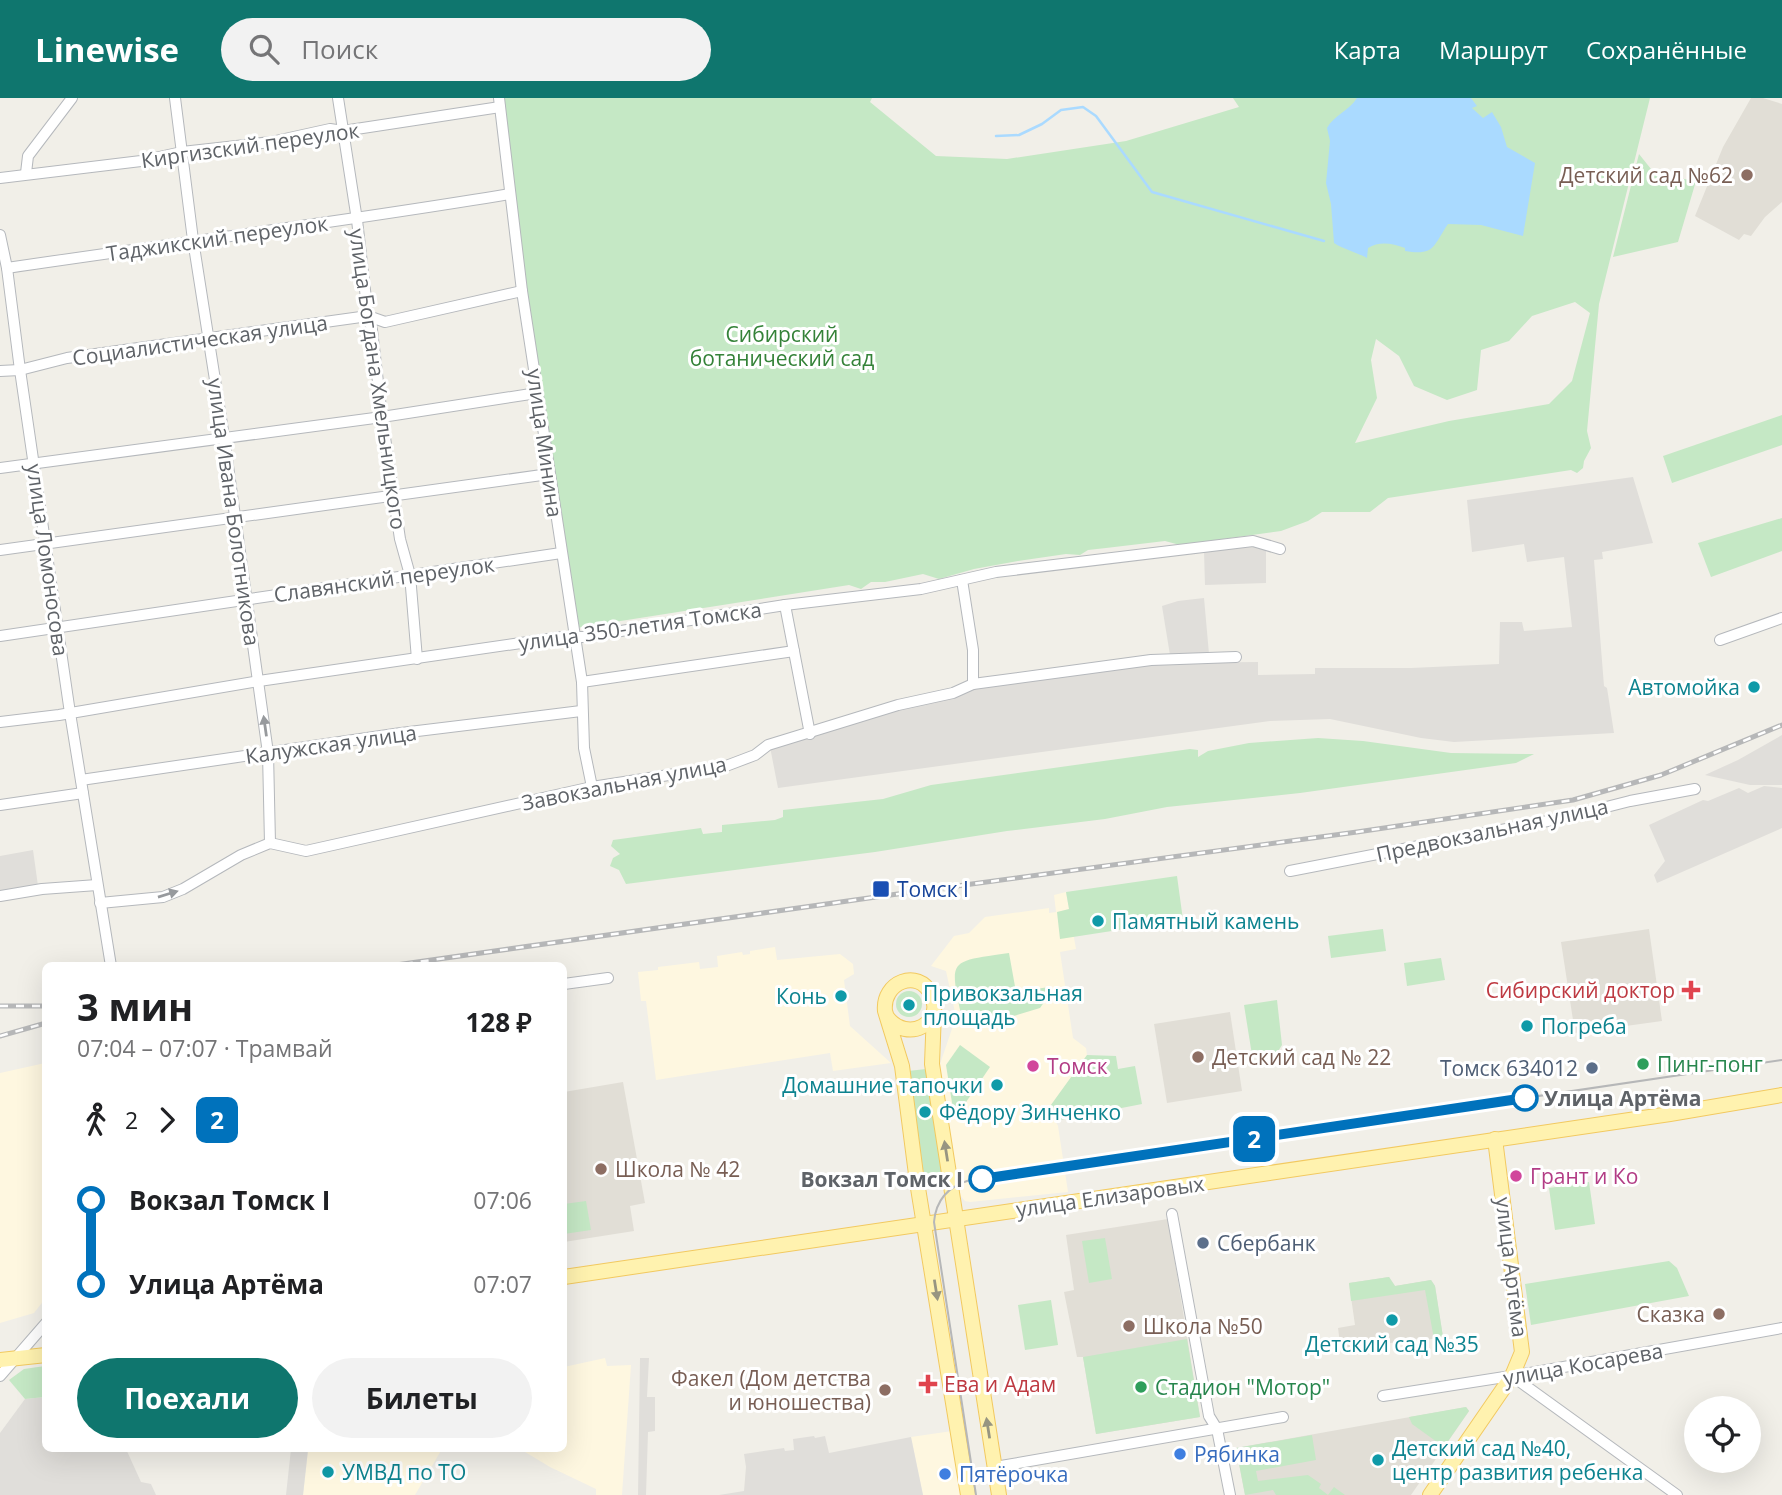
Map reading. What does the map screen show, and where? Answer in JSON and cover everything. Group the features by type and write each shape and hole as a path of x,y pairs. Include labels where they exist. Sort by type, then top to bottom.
{"main road":[{"path":"968,1495 902,1066 884,1005 891,988 902,981 915,981 926,987 933,997 932,1064 999,1495"},
{"path":"887,1017 896,1027 914,1030 929,1020 934,1009"},
{"name":"улица Елизаровых","path":"567,1277 1782,1095"},
{"name":"улица Артёма","path":"1430,1495 1521,1359 1522,1343 1494,1139"},
{"path":"8,1359 42,1355"}],"street":[{"path":"26,173 28,156 72,98"},
{"name":"улица Ивана Болотникова","path":"175,98 193,240 224,437 268,753 270,843"},
{"name":"улица Богдана Хмельницкого","path":"338,98 400,539 410,575 417,659"},
{"name":"Киргизский переулок","path":"0,178 271,142 330,129 343,131 500,102"},
{"name":"улица Минина","path":"500,102 522,291 582,682 584,748 592,787"},
{"name":"Таджикский переулок","path":"7,268 193,240 357,220 510,194"},
{"name":"улица Ломоносова","path":"0,235 7,268 70,713 110,962"},
{"name":"Социалистическая улица","path":"0,372 20,370 67,358 368,316 385,322 522,291"},
{"path":"0,468 382,417 537,393"},
{"path":"0,551 46,542 549,474"},
{"name":"улица 350-летия Томска","path":"0,722 562,637 920,589 996,572 1253,541 1280,549"},
{"name":"Славянский переулок","path":"0,636 561,553"},
{"path":"962,580 973,650 973,684"},
{"path":"786,605 810,734"},
{"path":"1720,640 1782,618"},
{"path":"582,682 794,651"},
{"name":"Завокзальная улица","path":"270,843 306,851 592,787 726,766 755,755 768,745 898,705 953,693 973,684 1151,660 1236,657"},
{"name":"Калужская улица","path":"81,780 401,733 581,711"},
{"name":"Предвокзальная улица","path":"1290,871 1563,818 1630,801 1695,789"},
{"path":"0,805 83,793"},
{"path":"100,903 163,897 183,889 241,855 270,843"},
{"path":"0,896 97,884"},
{"path":"567,984 608,978"},
{"path":"1172,1214 1209,1416 1217,1429 1230,1495"},
{"path":"0,1376 8,1359 42,1327"},
{"name":"улица Косарева","path":"1383,1396 1782,1328"},
{"path":"1512,1376 1676,1495"},
{"path":"995,1467 1283,1417"}],"shaded area":[{"name":"Детский сад №62","path":"1751,98 1763,98 1782,104 1782,202 1765,217 1751,236 1744,234 1739,240 1695,216 1723,147"},
{"path":"1633,477 1653,543 1602,552 1603,559 1594,560 1604,686 1607,688 1614,733 1454,742 1330,719 1270,721 778,788 770,747 974,687 1149,663 1258,662 1258,675 1315,674 1315,668 1499,664 1500,622 1522,622 1524,631 1572,627 1564,557 1527,562 1524,544 1472,552 1467,500"},
{"path":"1266,546 1266,583 1205,585 1204,551"},
{"path":"1204,598 1209,654 1170,655 1162,606"},
{"path":"1782,735 1782,785 1750,785 1705,775 1738,760"},
{"path":"1764,786 1782,788 1782,828 1657,883 1654,875 1665,861 1649,825 1703,800 1708,801 1739,788 1748,793"},
{"path":"33,850 38,886 0,892 0,856"},
{"path":"1066,892 1076,949 1060,952 1073,1038 1086,1048 1087,1055 1049,1109 1058,1126 1068,1192 965,1201 958,1193 939,1067 956,1017 946,971 931,966 954,936 969,933 985,917 1049,908 1049,913 1056,912 1054,895"},
{"path":"1649,929 1662,1021 1575,1033 1561,942"},
{"path":"775,947 777,960 840,954 853,964 854,974 844,980 850,1026 891,1063 833,1071 830,1053 656,1080 646,1001 641,1001 638,972 699,962 700,969 718,967 717,956 742,952 743,955 750,954 750,951"},
{"name":"Детский сад № 22","path":"1230,1012 1242,1091 1167,1103 1154,1024"},
{"path":"42,1064 42,1303 34,1313 0,1323 0,1073"},
{"name":"Школа № 42","path":"623,1082 645,1203 630,1206 634,1231 567,1242 567,1091"},
{"name":"Школа №50","path":"1168,1219 1200,1417 1096,1434 1083,1357 1077,1357 1064,1292 1074,1290 1066,1235"},
{"path":"1389,1277 1395,1286 1431,1280 1435,1286 1443,1337 1341,1351 1338,1328 1355,1325 1349,1283"},
{"path":"605,1358 607,1366 631,1365 622,1495 596,1495 596,1489 525,1452 567,1452 567,1366"},
{"path":"640,1358 649,1358 647,1397 655,1397 655,1431 648,1432 646,1495 638,1495"},
{"path":"42,1397 42,1452 127,1452 141,1482 151,1484 156,1495 0,1495 0,1433 25,1399"},
{"path":"1466,1407 1469,1411 1411,1495 1245,1495 1236,1448"},
{"path":"952,1431 961,1495 923,1495 911,1437"},
{"path":"825,1436 829,1453 911,1437 923,1495 719,1495 744,1491 744,1454 784,1448 785,1451 794,1450 793,1439"},
{"path":"291,1452 308,1452 303,1495 286,1495"},
{"path":"308,1452 440,1452 415,1495 303,1495"}],"green space":[{"name":"Сибирский ботанический сад","path":"503,98 872,98 870,102 936,156 1007,159 1126,141 1239,107 1233,98 1650,98 1599,304 1587,431 1591,448 1583,468 1577,473 1571,470 1388,498 1370,512 1322,512 1308,521 1281,531 1180,545 1165,541 1088,550 1080,555 1066,554 1018,561 939,579 923,574 885,582 871,582 861,589 849,585 576,628 538,382","holes":["1575,302 1590,313 1572,381 1549,404 1449,421 1355,443 1377,398 1371,360 1376,339 1399,356 1414,386 1447,400 1477,390 1481,350 1509,341 1532,316"]},
{"path":"1639,154 1655,174 1696,181 1678,242 1613,257"},
{"path":"1782,415 1782,445 1672,483 1663,456"},
{"path":"1782,518 1782,551 1711,577 1698,543"},
{"path":"1318,738 1451,753 1534,754 1516,763 1300,793 1167,807 1105,819 875,852 626,884 619,870 610,866 613,858 620,854 611,846 613,840 701,828 703,834 722,832 722,825 775,820 783,817 783,810 883,799 931,785 1190,749 1198,750 1198,757 1208,751 1249,743"},
{"path":"1177,876 1183,920 1060,939 1057,912 1069,909 1066,892"},
{"path":"1383,929 1386,951 1331,958 1328,936"},
{"path":"1009,953 1016,992 1049,987 1050,994 1040,1008 981,1026 962,1019 955,984 958,966 974,959"},
{"path":"1441,958 1445,980 1407,986 1404,963"},
{"path":"909,991 918,995 922,1004 918,1013 909,1017 900,1013 896,1004 900,995"},
{"path":"1277,1000 1282,1045 1277,1053 1252,1055 1244,1005"},
{"path":"960,1045 990,1067 962,1108 953,1109 946,1065"},
{"path":"1087,1055 1116,1056 1118,1069 1135,1066 1142,1104 1055,1121 1048,1109"},
{"path":"926,1069 942,1172 924,1175 908,1071"},
{"path":"1589,1182 1595,1224 1555,1230 1549,1188"},
{"path":"586,1201 591,1230 567,1234 567,1204"},
{"path":"1105,1238 1112,1279 1089,1283 1082,1241"},
{"path":"1669,1261 1677,1268 1689,1296 1531,1325 1525,1284"},
{"path":"1389,1277 1395,1286 1431,1280 1435,1286 1443,1337 1434,1339 1425,1290 1351,1301 1349,1283"},
{"path":"1051,1300 1058,1345 1025,1350 1018,1305"},
{"name":"Стадион \"Мотор\"","path":"1187,1339 1200,1417 1096,1434 1083,1357"},
{"path":"42,1366 42,1397 25,1399 9,1380 24,1369"},
{"path":"1466,1407 1469,1411 1444,1447 1412,1424 1409,1417"},
{"path":"1312,1435 1316,1460 1256,1471 1258,1481 1308,1475 1321,1484 1319,1488 1328,1495 1276,1495 1273,1490 1245,1495 1236,1448"},
{"path":"1334,1487 1345,1495 1328,1495"}],"water":[{"path":"1357,98 1471,98 1477,106 1472,108 1483,118 1492,112 1501,127 1507,147 1535,163 1523,236 1481,225 1448,224 1436,244 1428,250 1405,251 1405,248 1400,246 1381,244 1368,248 1367,258 1334,243 1331,204 1326,183 1330,141 1327,128"}],"waterway":[{"path":"996,136 1019,135 1042,124 1061,110 1083,107 1096,116 1152,192 1324,241"}],"tram line":[{"path":"976,1495 934,1222 941,1200 956,1186 970,1180 1782,1060"},
{"name":"2","path":"982,1179 1525,1098"}],"railway":[{"path":"417,962 1573,800 1661,775 1782,725"},
{"path":"0,1006 42,1006"},
{"path":"0,1036 42,1024"}],"place":[{"name":"Детский сад №62","path":"1747,175"},
{"name":"Автомойка","path":"1754,687"},
{"name":"Томск I","path":"881,889"},
{"name":"Памятный камень","path":"1098,921"},
{"name":"Сибирский доктор","path":"1691,990"},
{"name":"Конь","path":"841,996"},
{"name":"Привокзальная площадь","path":"909,1005"},
{"name":"Погреба","path":"1527,1026"},
{"name":"Детский сад № 22","path":"1198,1057"},
{"name":"Пинг-понг","path":"1643,1064"},
{"name":"Томск","path":"1033,1066"},
{"name":"Томск 634012","path":"1592,1068"},
{"name":"Домашние тапочки","path":"997,1085"},
{"name":"Улица Артёма","path":"1525,1098"},
{"name":"Фёдору Зинченко","path":"925,1112"},
{"name":"Школа № 42","path":"601,1169"},
{"name":"Грант и Ко","path":"1516,1176"},
{"name":"Вокзал Томск I","path":"982,1179"},
{"name":"Сбербанк","path":"1203,1243"},
{"name":"Сказка","path":"1719,1314"},
{"name":"Детский сад №35","path":"1392,1320"},
{"name":"Школа №50","path":"1129,1326"},
{"name":"Ева и Адам","path":"928,1384"},
{"name":"Стадион \"Мотор\"","path":"1141,1387"},
{"name":"Факел (Дом детства и юношества)","path":"885,1390"},
{"name":"Рябинка","path":"1180,1454"},
{"name":"Детский сад №40, центр развития ребенка","path":"1378,1460"},
{"name":"УМВД по ТО","path":"328,1472"},
{"name":"Пятёрочка","path":"945,1474"}]}
